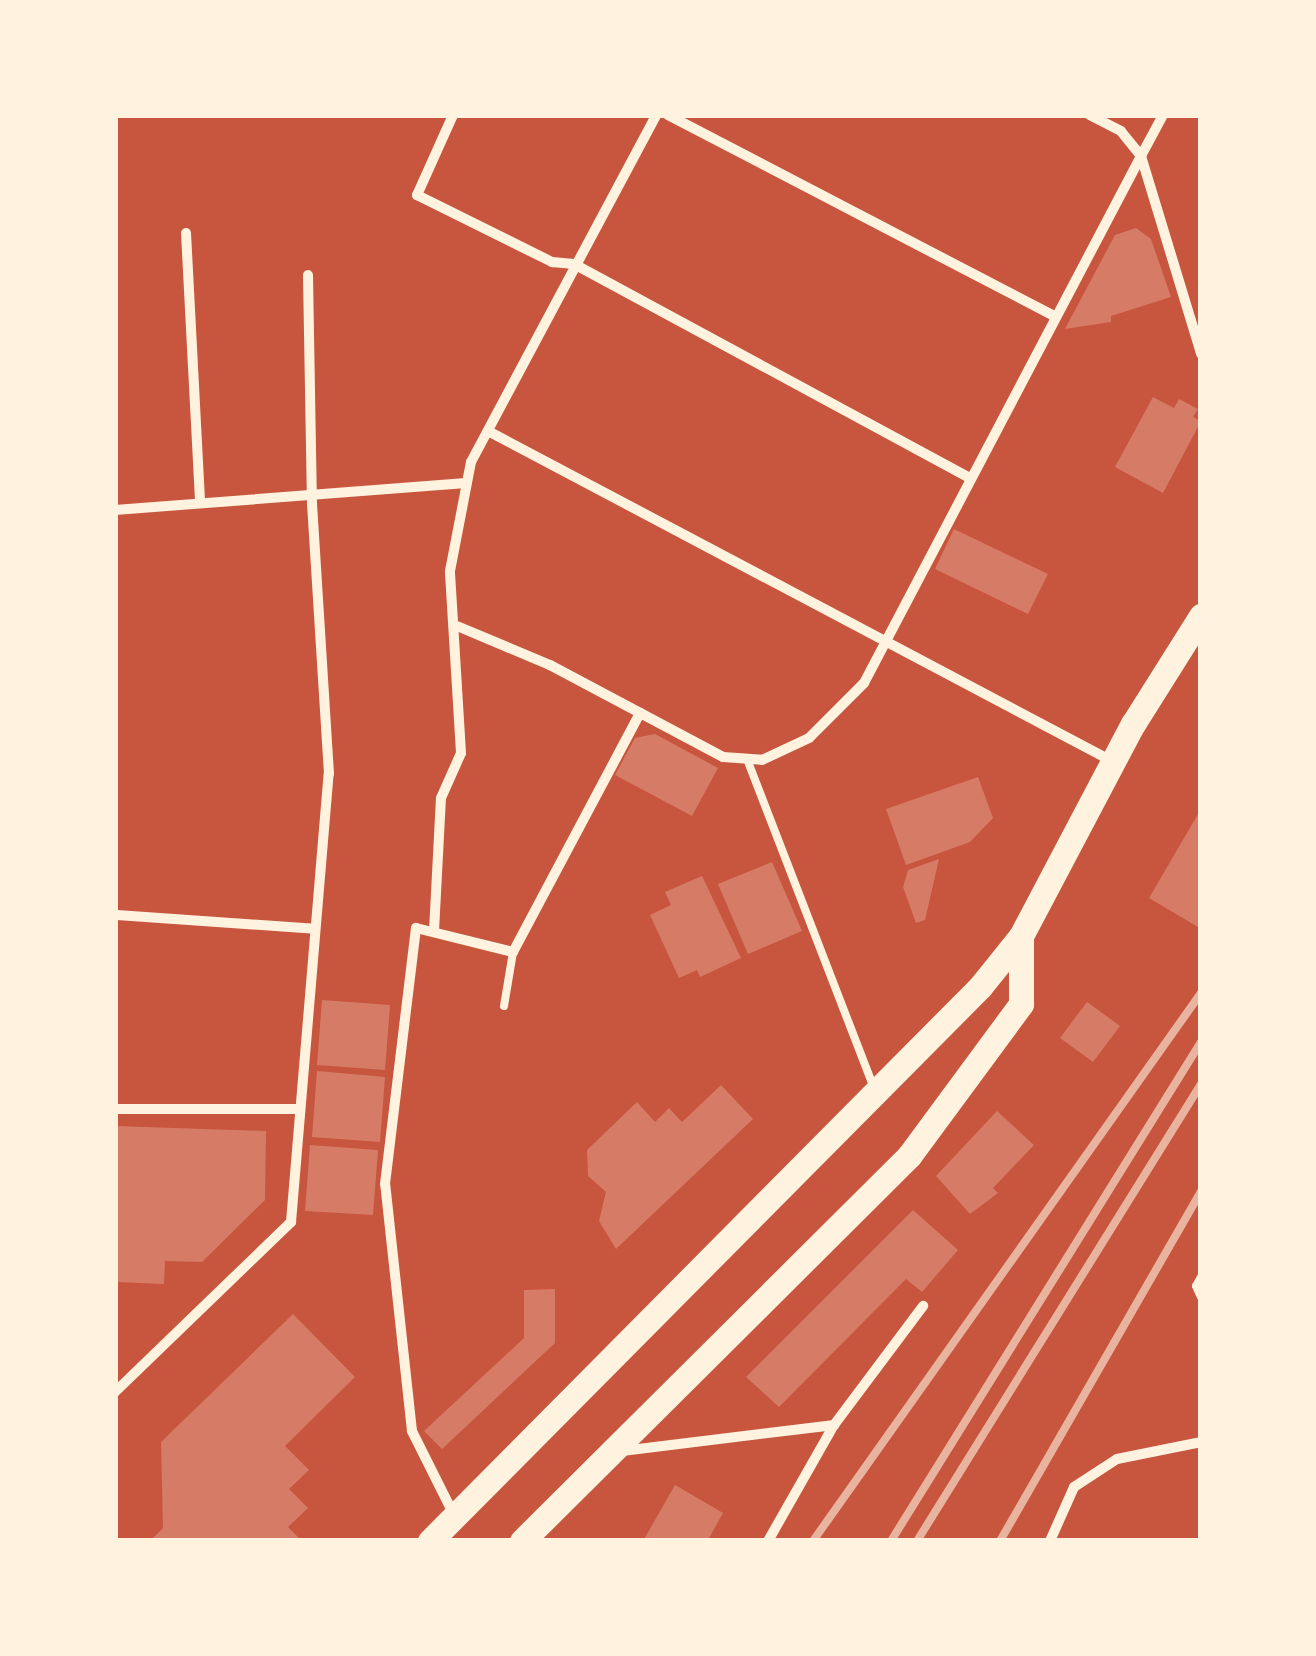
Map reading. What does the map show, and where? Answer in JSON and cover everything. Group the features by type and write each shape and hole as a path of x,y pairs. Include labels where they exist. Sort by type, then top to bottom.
{"main road":[{"path":"430,1541 878,1096 1020,936 1114,762 1201,616"},
{"path":"522,1541 908,1156 1020,1004 1020,936"}],"street":[{"path":"454,115 417,195 552,262 574,264 971,479"},
{"path":"434,931 441,798 461,753 458,626 450,571 466,483 488,431 574,264 656,115"},
{"path":"668,115 1056,317"},
{"path":"1090,115 1121,130 1141,156 1201,354"},
{"path":"458,626 723,757 762,760 809,738 864,684 1162,115"},
{"path":"186,232 200,502"},
{"path":"115,1392 291,1222 329,774 312,492 308,275"},
{"path":"488,431 1114,762"},
{"path":"115,510 466,483"},
{"path":"455,1516 412,1431 385,1184 416,928 513,952 640,713"},
{"path":"117,915 315,929"},
{"path":"115,1110 300,1109"},
{"path":"768,1541 834,1425 923,1306"},
{"path":"614,1452 834,1425"},
{"path":"1050,1541 1074,1487 1117,1459 1201,1442"}],"lane":[{"path":"747,759 878,1096"},
{"path":"504,1006 513,952"},
{"path":"1201,1277 1196,1286 1201,1297"}],"building":[{"path":"1136,228 1151,239 1171,297 1111,316 1111,322 1065,329 1115,235"},
{"path":"1153,397 1174,408 1179,399 1198,409 1193,417 1201,421 1163,493 1115,467"},
{"path":"954,529 1048,574 1028,614 935,569"},
{"path":"655,734 718,768 692,816 615,775 635,738"},
{"path":"978,777 993,818 970,842 906,865 886,809"},
{"path":"1201,809 1201,922 1198,927 1149,898"},
{"path":"939,859 925,920 916,923 903,887 908,870"},
{"path":"772,862 802,931 748,954 718,884"},
{"path":"702,876 741,958 700,977 697,970 679,978 650,915 671,905 665,892"},
{"path":"322,1000 390,1005 385,1070 317,1065"},
{"path":"1087,1002 1120,1026 1093,1062 1060,1038"},
{"path":"317,1071 385,1077 380,1142 312,1137"},
{"path":"721,1085 753,1119 616,1249 599,1221 606,1192 588,1176 587,1150 637,1102 655,1122 669,1108 682,1122"},
{"path":"997,1111 1034,1145 993,1188 998,1193 970,1214 936,1176"},
{"path":"115,1126 266,1131 265,1200 202,1262 165,1261 164,1284 115,1282"},
{"path":"310,1145 378,1150 373,1215 305,1211"},
{"path":"913,1210 958,1250 922,1292 906,1279 779,1407 746,1377"},
{"path":"555,1289 555,1343 442,1449 424,1431 524,1338 524,1290"},
{"path":"293,1314 355,1377 285,1446 309,1470 289,1489 308,1508 288,1527 302,1541 150,1541 163,1528 161,1442"},
{"path":"675,1485 723,1513 709,1538 714,1541 643,1541"}],"railway":[{"path":"813,1541 1201,993"},
{"path":"891,1541 1201,1042"},
{"path":"917,1541 1201,1084"},
{"path":"1000,1541 1201,1191"}]}
